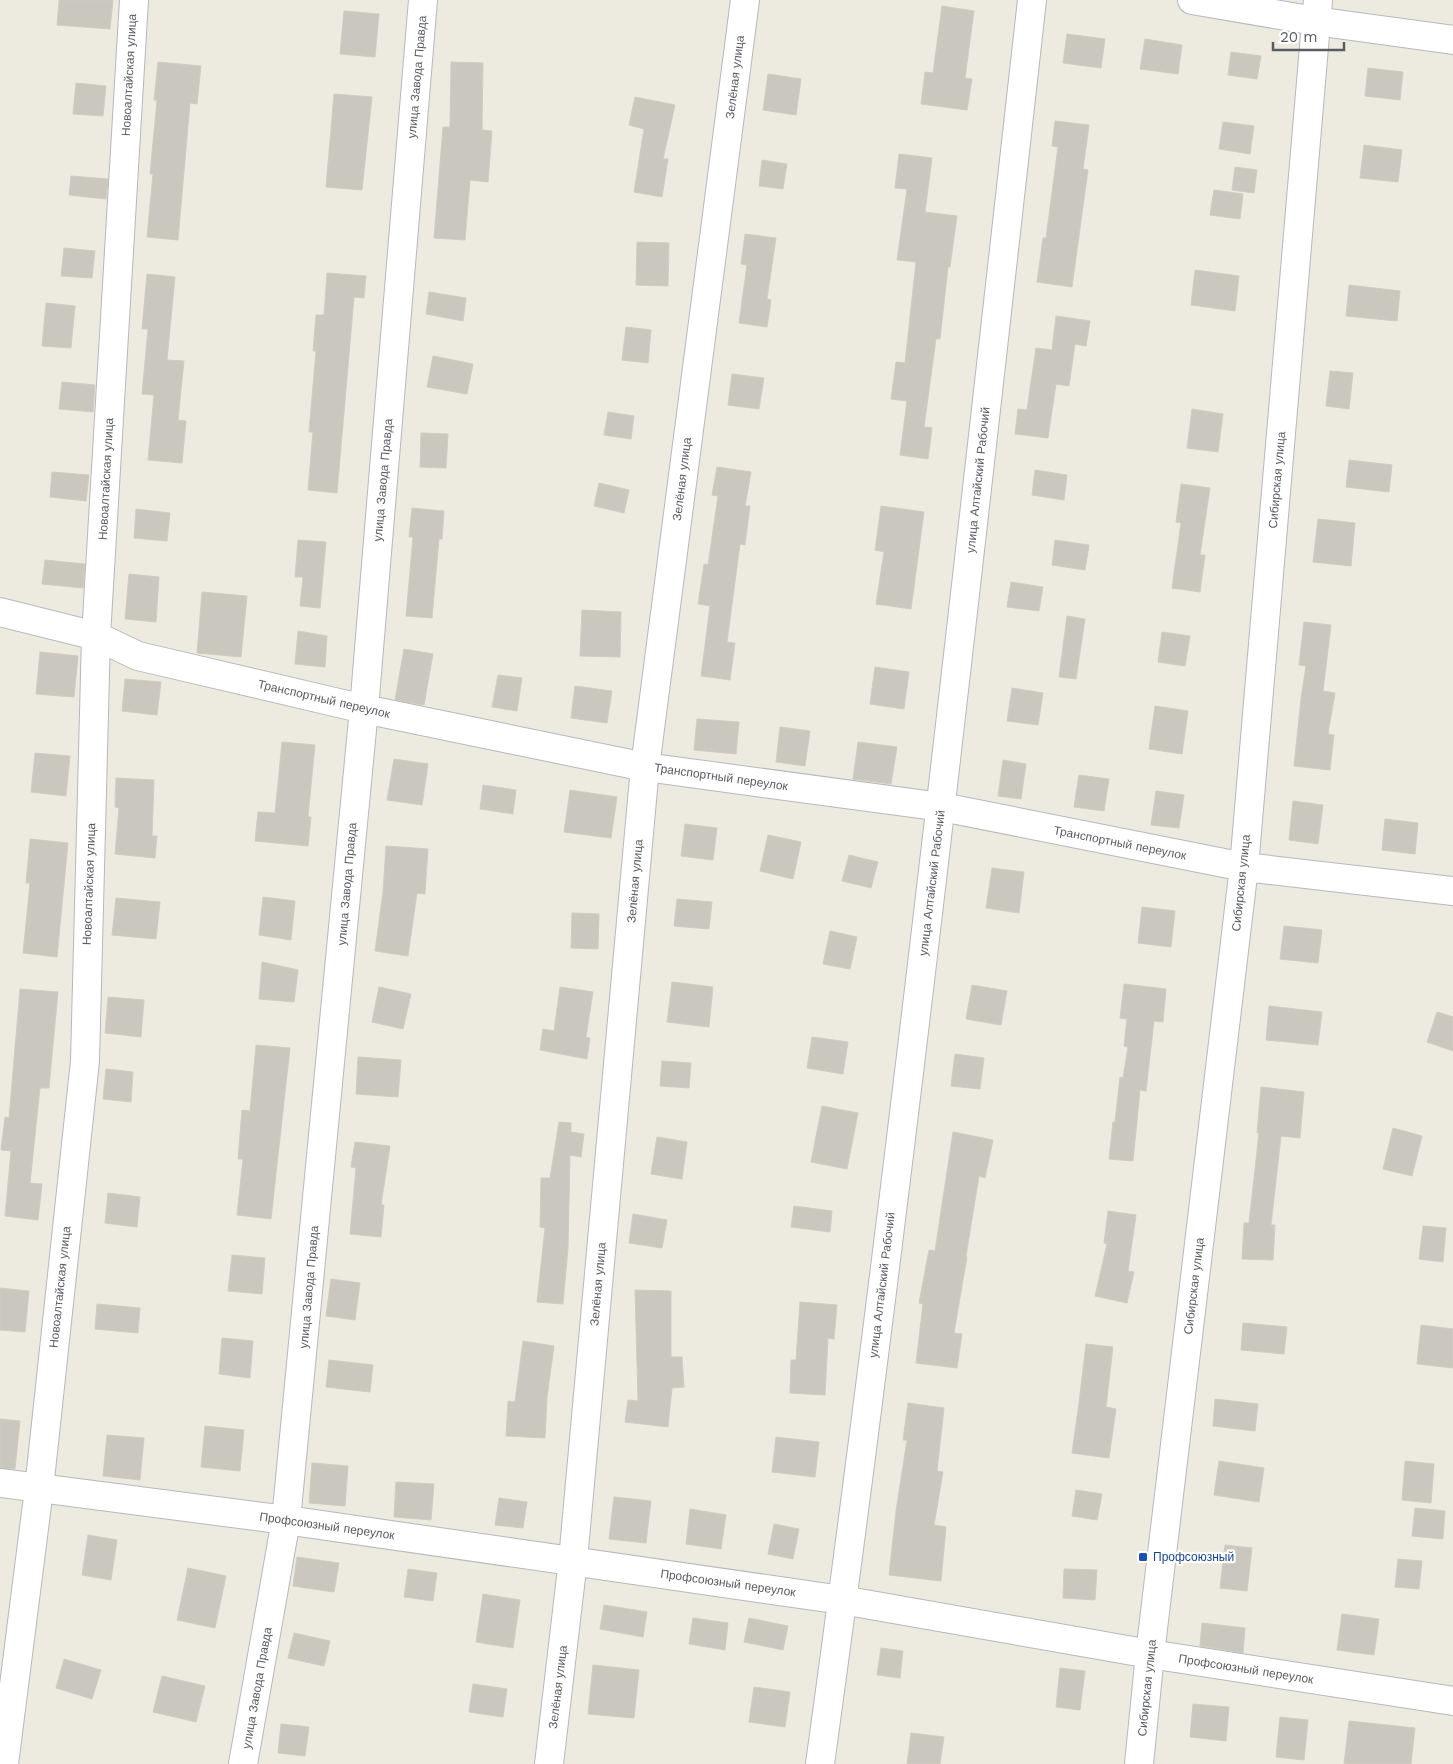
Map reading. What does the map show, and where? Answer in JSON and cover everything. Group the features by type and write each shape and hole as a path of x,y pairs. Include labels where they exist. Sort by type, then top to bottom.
{"street":[{"name":"Новоалтайская улица","path":"4,1764 39,1489 84,1061 96,636 134,0"},
{"name":"улица Завода Правда","path":"244,1764 286,1520 364,709 423,0"},
{"name":"Зелёная улица","path":"548,1764 573,1560 645,767 745,0"},
{"name":"улица Алтайский Рабочий","path":"820,1764 942,807 1032,0"},
{"path":"1192,0 1317,10 1453,40"},
{"name":"Сибирская улица","path":"1139,1764 1150,1654 1244,867 1317,10"},
{"name":"Транспортный переулок","path":"0,612 96,636 138,656 364,709 645,767 942,807 1244,867 1453,891"},
{"name":"Профсоюзный переулок","path":"0,1483 286,1520 842,1600 1150,1654 1453,1701"}],"building":[{"path":"59,0 113,0 110,29 57,25"},
{"path":"942,6 974,11 965,78 972,79 967,110 921,104 925,72 933,73"},
{"path":"344,11 379,14 375,57 340,54"},
{"path":"1067,34 1105,39 1101,68 1063,63"},
{"path":"1145,39 1182,45 1178,74 1140,69"},
{"path":"1231,52 1261,56 1257,79 1228,75"},
{"path":"158,62 201,66 197,104 190,103 178,240 147,237 153,174 150,174 157,100 154,100"},
{"path":"451,62 483,63 482,130 492,131 488,182 470,180 465,240 434,238 443,127 450,127"},
{"path":"1368,68 1403,72 1400,100 1365,96"},
{"path":"768,74 801,79 796,115 763,110"},
{"path":"76,83 106,86 103,116 73,114"},
{"path":"334,94 372,97 362,190 326,187"},
{"path":"635,97 675,105 663,159 668,159 662,197 634,192 644,129 629,125"},
{"path":"1055,121 1089,125 1083,169 1088,170 1072,287 1037,282 1043,238 1046,238 1058,147 1052,146"},
{"path":"1223,122 1254,126 1250,154 1219,149"},
{"path":"1364,145 1402,150 1398,182 1360,178"},
{"path":"899,154 932,158 925,212 957,216 950,267 948,267 940,339 936,339 924,427 932,428 928,459 900,455 907,401 891,399 896,362 905,363 916,262 897,260 907,189 895,188"},
{"path":"762,160 787,164 783,189 759,186"},
{"path":"1235,167 1257,170 1254,193 1232,190"},
{"path":"71,176 108,179 106,199 69,195"},
{"path":"1214,190 1243,194 1240,219 1210,215"},
{"path":"745,234 776,238 767,299 771,300 767,327 739,323 747,265 741,264"},
{"path":"637,242 669,243 668,286 636,285"},
{"path":"64,248 95,251 92,278 61,276"},
{"path":"1195,270 1239,276 1235,311 1191,305"},
{"path":"327,273 366,276 364,298 354,297 337,493 308,490 313,432 309,432 316,351 313,351 316,315 324,315"},
{"path":"147,274 175,277 167,360 184,361 178,420 186,421 182,463 148,460 154,395 142,394 148,329 142,329"},
{"path":"1349,285 1400,291 1397,321 1346,316"},
{"path":"429,292 466,298 463,321 426,314"},
{"path":"46,303 75,306 71,348 42,346"},
{"path":"1056,316 1090,321 1086,346 1075,344 1069,386 1056,384 1048,438 1015,434 1018,409 1027,410 1036,348 1052,350"},
{"path":"626,327 651,330 648,363 622,360"},
{"path":"433,356 473,364 467,394 427,387"},
{"path":"1330,371 1353,373 1349,409 1326,406"},
{"path":"732,374 764,378 759,409 728,405"},
{"path":"62,382 95,385 93,412 59,409"},
{"path":"1192,409 1223,414 1218,452 1187,448"},
{"path":"608,412 634,416 631,439 604,435"},
{"path":"421,433 448,434 446,468 420,467"},
{"path":"1349,460 1392,465 1389,492 1346,487"},
{"path":"717,467 751,472 745,506 750,506 745,545 740,544 727,642 735,643 730,680 701,676 710,606 698,604 704,564 708,565 718,496 712,495"},
{"path":"1035,470 1067,475 1064,500 1032,495"},
{"path":"52,472 89,475 86,501 50,497"},
{"path":"599,483 629,490 624,513 594,506"},
{"path":"1181,484 1210,488 1200,555 1205,555 1200,592 1172,588 1181,523 1176,522"},
{"path":"881,506 924,512 911,609 876,604 884,552 875,550"},
{"path":"412,508 444,511 442,539 439,539 432,618 406,616 413,537 409,537"},
{"path":"136,509 170,513 167,541 134,538"},
{"path":"1318,519 1355,523 1351,566 1313,562"},
{"path":"298,540 326,542 320,608 300,606 303,577 295,577"},
{"path":"1055,540 1089,545 1085,570 1052,565"},
{"path":"45,560 85,564 83,588 42,584"},
{"path":"129,574 159,577 156,622 125,619"},
{"path":"1011,582 1043,587 1039,611 1007,607"},
{"path":"202,592 247,596 241,657 197,653"},
{"path":"582,610 621,612 620,657 580,656"},
{"path":"1067,616 1085,619 1076,679 1059,677"},
{"path":"1304,622 1331,625 1323,691 1335,693 1328,734 1334,735 1330,770 1294,766 1306,666 1299,665"},
{"path":"298,631 327,636 325,667 295,664"},
{"path":"1162,632 1190,636 1185,666 1158,662"},
{"path":"404,649 433,654 424,705 395,700"},
{"path":"40,652 78,656 74,697 36,694"},
{"path":"875,667 909,672 904,709 870,704"},
{"path":"498,675 522,678 517,711 492,707"},
{"path":"125,679 161,682 157,715 122,711"},
{"path":"575,686 612,691 607,723 571,718"},
{"path":"1012,688 1043,693 1038,725 1007,721"},
{"path":"1155,706 1188,711 1182,754 1149,749"},
{"path":"697,719 739,722 736,754 694,750"},
{"path":"780,727 810,731 805,766 776,762"},
{"path":"282,742 315,745 308,817 311,817 308,846 255,841 258,812 275,813"},
{"path":"858,742 897,747 891,784 853,779"},
{"path":"35,753 70,756 66,796 31,792"},
{"path":"394,759 428,764 422,805 387,800"},
{"path":"1003,760 1026,764 1021,799 998,796"},
{"path":"1079,775 1109,779 1104,811 1074,807"},
{"path":"116,778 154,780 152,836 157,836 155,858 115,854 119,808 115,807"},
{"path":"483,785 516,790 513,814 480,809"},
{"path":"570,790 617,797 611,838 564,832"},
{"path":"1156,791 1184,795 1179,828 1151,825"},
{"path":"1293,801 1323,805 1318,844 1289,840"},
{"path":"1385,819 1418,823 1415,854 1382,850"},
{"path":"685,824 717,828 713,860 681,856"},
{"path":"768,835 801,842 793,879 760,871"},
{"path":"30,839 68,843 57,957 23,953 30,883 26,883"},
{"path":"386,846 428,849 425,894 417,893 408,956 375,951 383,892"},
{"path":"849,855 878,862 871,888 842,881"},
{"path":"992,868 1024,872 1019,913 986,908"},
{"path":"263,897 295,901 291,940 259,935"},
{"path":"116,898 160,902 156,939 112,935"},
{"path":"677,899 712,902 709,929 674,926"},
{"path":"1142,907 1175,911 1171,947 1138,943"},
{"path":"572,913 599,914 598,949 571,948"},
{"path":"1284,926 1322,930 1318,963 1280,959"},
{"path":"830,931 857,937 850,969 823,964"},
{"path":"262,962 298,970 294,1002 259,999"},
{"path":"672,982 713,987 709,1027 667,1022"},
{"path":"1124,984 1166,989 1163,1022 1154,1021 1146,1091 1140,1090 1133,1161 1109,1159 1120,1077 1123,1078 1128,1047 1124,1046 1127,1019 1120,1018"},
{"path":"972,985 1007,991 1001,1025 966,1019"},
{"path":"379,987 411,994 403,1029 372,1022"},
{"path":"560,987 593,992 586,1037 590,1038 587,1059 540,1050 543,1029 554,1031"},
{"path":"20,989 58,992 49,1088 40,1088 30,1183 42,1184 38,1220 5,1216 11,1151 1,1150 5,1117 9,1118"},
{"path":"108,997 144,1000 141,1037 105,1033"},
{"path":"1269,1006 1322,1012 1318,1045 1266,1040"},
{"path":"1437,1012 1453,1017 1453,1051 1427,1042"},
{"path":"812,1037 848,1042 843,1074 807,1068"},
{"path":"256,1045 290,1048 271,1219 237,1215 243,1159 238,1159 242,1110 250,1111"},
{"path":"955,1054 984,1058 980,1089 951,1086"},
{"path":"358,1057 401,1060 398,1097 356,1094"},
{"path":"662,1061 691,1063 689,1088 660,1086"},
{"path":"106,1069 133,1072 131,1102 103,1099"},
{"path":"1261,1087 1304,1092 1300,1138 1281,1136 1271,1225 1275,1225 1273,1260 1242,1259 1244,1223 1249,1223 1259,1133 1257,1133"},
{"path":"822,1106 858,1113 847,1169 811,1162"},
{"path":"559,1122 571,1123 571,1132 584,1134 581,1157 570,1155 568,1248 563,1304 537,1302 545,1228 540,1227 541,1178 550,1178"},
{"path":"1393,1128 1422,1136 1412,1176 1383,1169"},
{"path":"953,1132 993,1140 985,1178 979,1176 966,1256 954,1333 962,1334 957,1368 916,1363 923,1304 919,1303 929,1250 935,1251"},
{"path":"657,1137 687,1142 682,1179 651,1174"},
{"path":"355,1142 390,1146 381,1205 384,1205 381,1237 350,1234 356,1168 351,1167"},
{"path":"108,1193 140,1197 137,1227 105,1223"},
{"path":"794,1206 832,1211 830,1232 791,1227"},
{"path":"1108,1211 1136,1215 1128,1271 1134,1272 1127,1303 1095,1296 1107,1244 1104,1243"},
{"path":"633,1214 667,1220 662,1248 629,1243"},
{"path":"1423,1226 1446,1228 1443,1262 1419,1259"},
{"path":"232,1255 265,1258 262,1294 228,1291"},
{"path":"331,1279 360,1283 355,1320 326,1316"},
{"path":"0,1288 29,1291 25,1332 0,1330"},
{"path":"635,1290 671,1291 671,1357 682,1357 684,1387 672,1388 668,1427 625,1422 628,1400 638,1401"},
{"path":"800,1302 837,1305 834,1339 828,1338 825,1395 790,1393 791,1360 796,1360"},
{"path":"97,1304 140,1308 138,1333 95,1329"},
{"path":"1243,1323 1287,1327 1284,1354 1241,1350"},
{"path":"1421,1325 1453,1329 1453,1368 1417,1364"},
{"path":"222,1338 253,1341 250,1378 219,1374"},
{"path":"523,1341 554,1346 547,1397 545,1438 506,1436 508,1401 515,1402"},
{"path":"1086,1344 1113,1347 1106,1407 1116,1409 1109,1458 1072,1453"},
{"path":"329,1360 373,1365 370,1392 326,1387"},
{"path":"1215,1399 1258,1404 1255,1431 1213,1426"},
{"path":"908,1403 944,1408 937,1471 943,1472 934,1525 946,1527 941,1581 889,1575 896,1511 907,1440 903,1440"},
{"path":"0,1419 20,1421 15,1469 0,1468"},
{"path":"205,1426 244,1430 240,1471 201,1467"},
{"path":"107,1435 144,1438 140,1480 103,1476"},
{"path":"776,1437 819,1442 815,1477 772,1472"},
{"path":"1219,1461 1264,1468 1259,1502 1214,1495"},
{"path":"1405,1461 1434,1464 1431,1503 1402,1500"},
{"path":"312,1463 348,1466 345,1506 309,1503"},
{"path":"396,1482 434,1484 431,1520 394,1517"},
{"path":"1076,1490 1102,1494 1097,1520 1072,1516"},
{"path":"614,1497 651,1501 646,1543 609,1539"},
{"path":"499,1498 527,1502 523,1528 495,1525"},
{"path":"1415,1508 1445,1511 1443,1539 1412,1536"},
{"path":"690,1509 726,1515 721,1549 686,1544"},
{"path":"774,1524 799,1529 793,1559 768,1554"},
{"path":"88,1535 117,1540 111,1580 82,1575"},
{"path":"1225,1545 1252,1548 1247,1591 1220,1588"},
{"path":"297,1557 339,1563 334,1592 293,1586"},
{"path":"1398,1559 1422,1561 1419,1589 1395,1587"},
{"path":"188,1568 226,1576 215,1628 177,1620"},
{"path":"408,1569 437,1573 433,1601 404,1597"},
{"path":"1064,1569 1097,1570 1095,1600 1063,1598"},
{"path":"483,1594 520,1600 513,1648 476,1642"},
{"path":"604,1605 647,1612 643,1637 600,1629"},
{"path":"1342,1614 1379,1619 1374,1655 1337,1650"},
{"path":"693,1618 728,1623 725,1650 689,1644"},
{"path":"749,1618 788,1626 783,1650 744,1642"},
{"path":"1202,1623 1245,1628 1243,1653 1200,1646"},
{"path":"294,1633 330,1641 324,1666 288,1658"},
{"path":"881,1648 903,1651 900,1678 877,1675"},
{"path":"64,1659 101,1670 92,1699 56,1688"},
{"path":"593,1665 639,1670 634,1718 588,1714"},
{"path":"1060,1668 1085,1671 1080,1710 1056,1707"},
{"path":"162,1676 205,1686 196,1722 153,1712"},
{"path":"473,1684 507,1689 503,1717 469,1712"},
{"path":"754,1687 790,1692 785,1727 749,1722"},
{"path":"1193,1704 1229,1707 1226,1741 1190,1737"},
{"path":"1280,1717 1308,1720 1304,1760 1276,1757"},
{"path":"1349,1721 1415,1728 1411,1764 1344,1764"},
{"path":"281,1724 309,1727 305,1756 278,1753"},
{"path":"911,1733 944,1737 940,1764 907,1764"}],"place":[{"name":"Профсоюзный","path":"1143,1557"}]}
